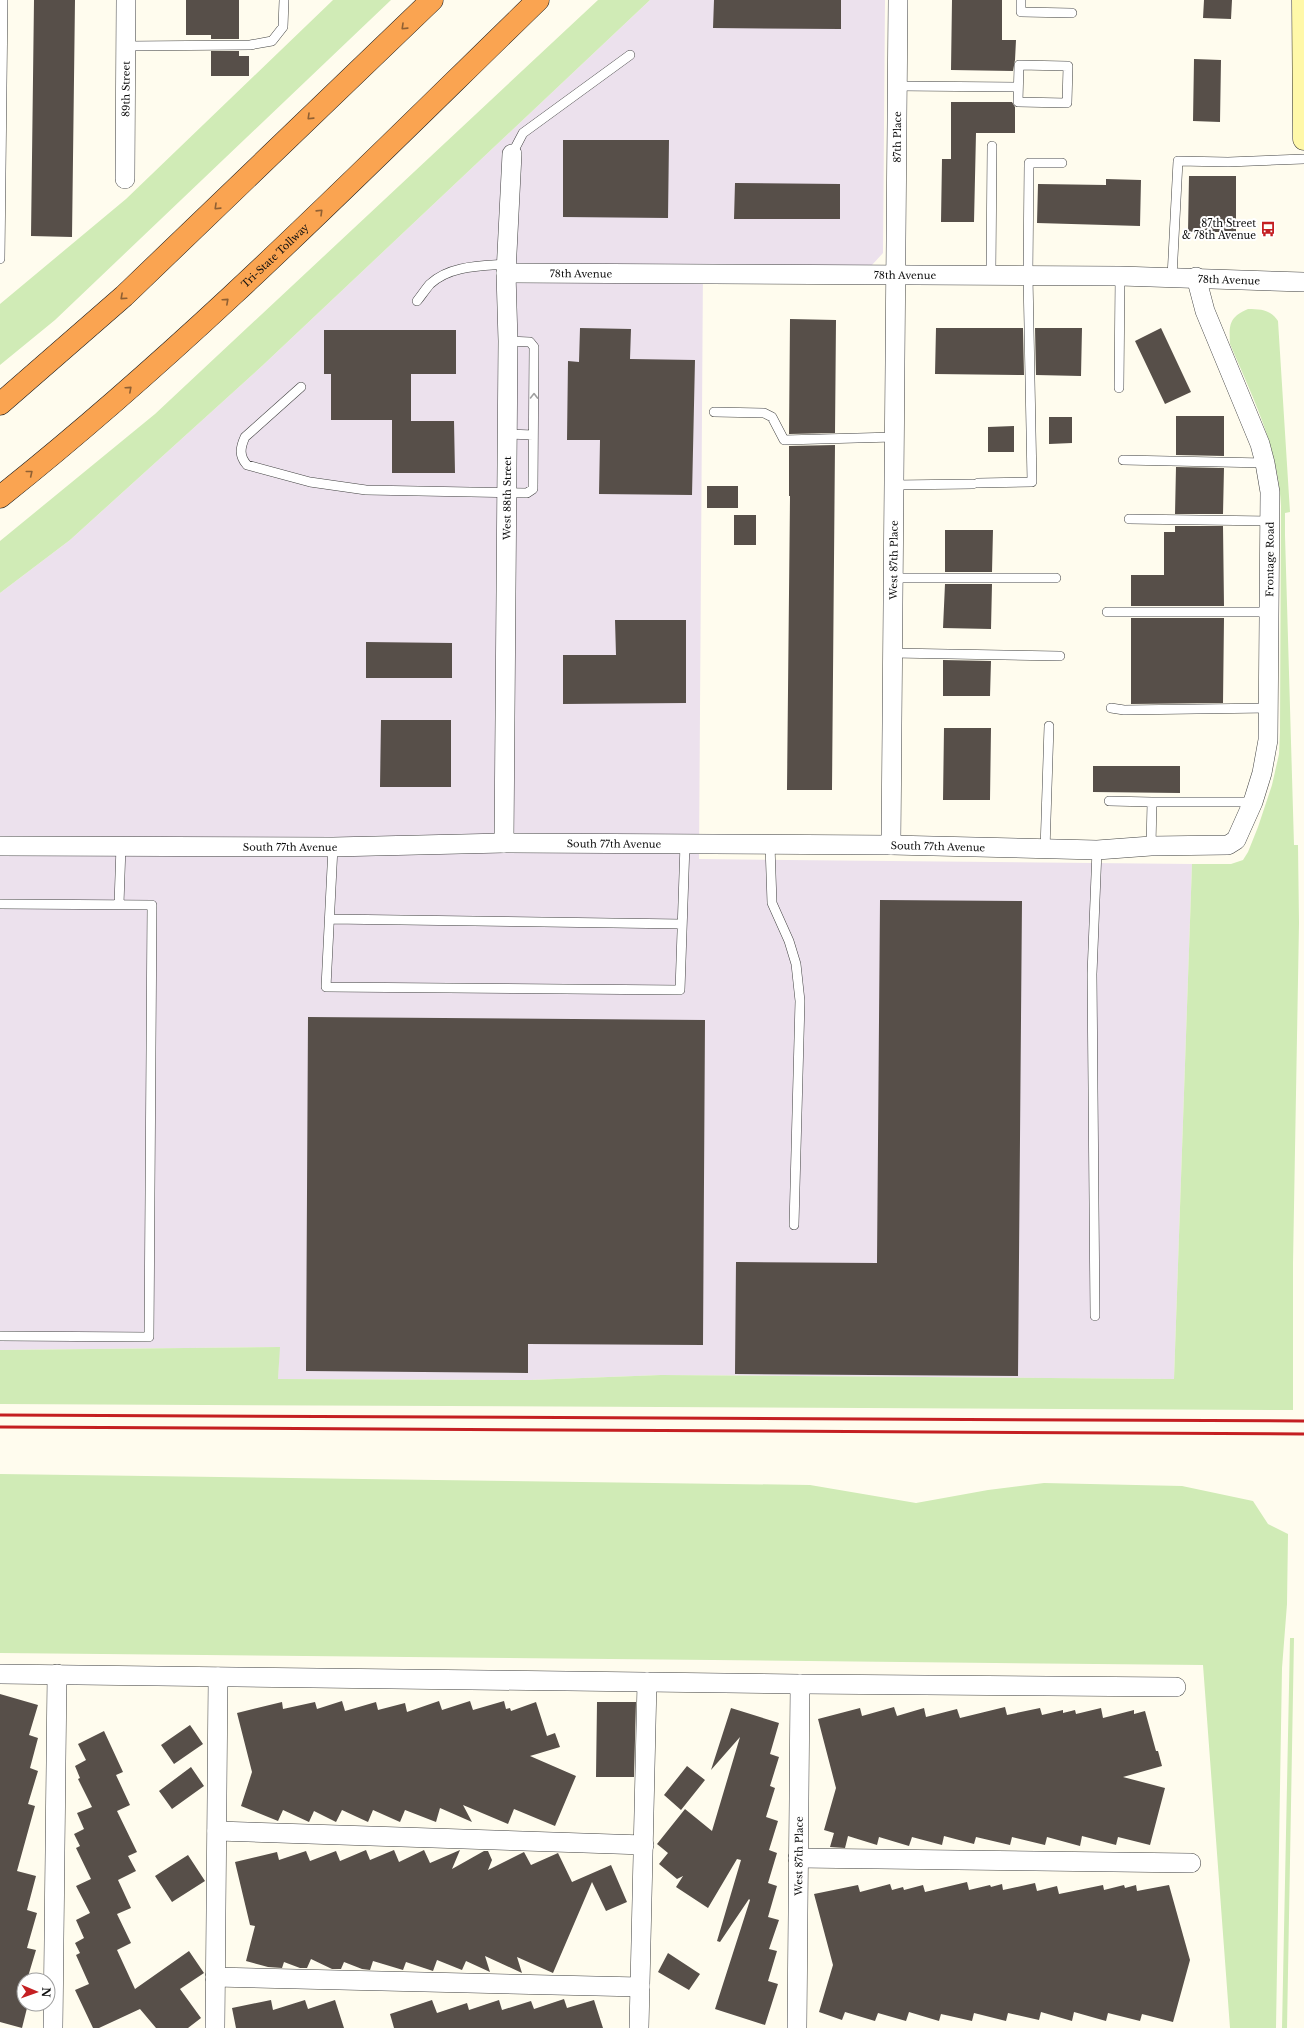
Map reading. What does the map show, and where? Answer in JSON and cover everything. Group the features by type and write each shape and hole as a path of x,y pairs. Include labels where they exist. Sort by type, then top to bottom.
{"highway":[{"path":"0,404 124,296 432,0"},
{"name":"Tri-State Tollway","path":"0,497 72,440 253,276 538,0"}],"main road":[{"path":"1303,0 1304,139"}],"street":[{"name":"89th Street","path":"125,179 126,0"},
{"name":"87th Place","path":"895,274 898,0"},
{"name":"West 88th Street","path":"504,843 506,434 508,341 507,269 512,154"},
{"name":"78th Avenue","path":"507,269 1196,277 1304,282"},
{"name":"West 87th Place","path":"891,845 895,274"},
{"name":"Frontage Road","path":"1196,277 1205,312 1248,413 1265,463 1270,492 1269,708 1266,753 1262,773 1253,802 1236,840 1228,845"},
{"name":"South 77th Avenue","path":"0,846 333,847 504,843 891,845 1045,850 1097,850 1151,846 1228,845"},
{"path":"0,1674 1176,1687"},
{"path":"53,2028 57,1674"},
{"path":"215,2028 218,1676"},
{"path":"639,2028 647,1682"},
{"name":"West 87th Place","path":"797,2028 800,1684"},
{"path":"217,1831 644,1845"},
{"path":"798,1858 1191,1863"},
{"path":"215,1977 640,1987"}],"lane":[{"path":"0,259 3,0"},
{"path":"126,46 250,45 272,41 283,27 284,0"},
{"path":"1021,0 1021,12 1072,13"},
{"path":"512,154 523,134 630,55"},
{"path":"1019,65 1068,66 1067,103 1018,102 1018,87 1019,65"},
{"path":"897,86 1018,87"},
{"path":"991,274 992,146"},
{"path":"1172,277 1178,161 1228,162 1304,159"},
{"path":"893,485 1032,482 1028,276 1029,163 1062,163"},
{"path":"416,301 431,283 456,270 470,267 507,269"},
{"path":"1119,388 1120,276"},
{"path":"300,387 245,437 241,446 241,451 242,460 247,465 343,488 366,490 456,491 527,494 533,489 534,346 530,342 508,341"},
{"path":"714,412 764,413 772,417 784,440 894,437"},
{"path":"506,434 533,434"},
{"path":"1123,460 1265,463"},
{"path":"1129,519 1270,521"},
{"path":"894,578 1056,578"},
{"path":"1107,612 1270,612"},
{"path":"893,653 1060,656"},
{"path":"1111,708 1124,710 1269,708"},
{"path":"1045,850 1049,726"},
{"path":"1109,801 1253,802"},
{"path":"1151,846 1152,802"},
{"path":"333,847 326,987 680,990 685,844"},
{"path":"770,845 772,904 789,941 796,964 800,1001 794,1225"},
{"path":"119,904 121,846"},
{"path":"1095,1316 1092,974 1097,850"},
{"path":"0,904 152,905 148,1337 0,1336"},
{"path":"330,919 682,924"}],"shaded area":[{"path":"650,0 885,0 883,253 872,265 703,266 699,859 1192,864 1174,1379 661,1375 530,1380 278,1379 279,1347 0,1350 0,593 70,540 262,366"}],"green space":[{"path":"333,0 391,0 55,320 0,365 0,304 126,199"},
{"path":"598,0 650,0 262,366 70,540 0,593 0,541 155,414"},
{"path":"1248,309 1257,309 1269,312 1278,321 1290,512 1285,513 1285,535 1294,845 1298,845 1299,923 1293,1264 1293,1410 0,1404 0,1350 280,1347 278,1379 530,1380 661,1375 1174,1379 1192,864 1231,864 1243,860 1248,852 1258,827 1272,785 1279,754 1281,506 1279,484 1270,443 1263,423 1230,344 1230,327 1232,322 1237,315"},
{"path":"0,1474 810,1485 916,1503 988,1490 1044,1483 1182,1486 1253,1501 1268,1524 1288,1534 1287,1604 1282,1668 1276,2028 1230,2028 1203,1665 0,1653"},
{"path":"1290,1638 1294,1638 1287,2028 1282,2028"}],"building":[{"path":"34,0 75,0 72,237 31,236"},
{"path":"186,0 239,0 239,39 211,39 211,35 186,35"},
{"path":"714,0 841,0 841,29 713,28"},
{"path":"952,0 1002,0 1002,40 1016,40 1013,71 951,70"},
{"path":"1204,0 1232,0 1231,19 1203,18"},
{"path":"211,51 239,51 239,56 249,56 249,76 211,76"},
{"path":"1194,59 1221,60 1220,122 1193,121"},
{"path":"951,102 1012,102 1015,107 1015,133 976,133 974,222 941,222 942,159 951,159"},
{"path":"563,140 669,140 668,218 563,217"},
{"path":"1189,176 1236,176 1236,232 1188,232"},
{"path":"1106,179 1141,180 1140,226 1037,223 1038,184 1106,185"},
{"path":"735,183 840,184 840,219 734,219"},
{"path":"790,319 836,320 835,433 789,434"},
{"path":"580,328 631,329 630,359 695,360 692,495 599,494 600,440 567,440 568,361 579,362"},
{"path":"936,328 1023,328 1024,375 935,374"},
{"path":"1035,328 1082,328 1081,376 1036,375"},
{"path":"1161,328 1191,392 1165,404 1135,341"},
{"path":"324,330 456,330 456,374 411,374 411,421 454,421 455,473 392,473 392,420 331,420 331,374 324,374"},
{"path":"1176,416 1224,416 1224,456 1176,455"},
{"path":"1049,417 1072,417 1072,443 1049,444"},
{"path":"1014,426 1014,452 988,452 988,427"},
{"path":"835,445 832,790 787,790 790,496 789,446"},
{"path":"1176,467 1224,468 1223,514 1175,514"},
{"path":"707,486 738,486 738,508 707,508"},
{"path":"734,515 756,515 756,545 734,545"},
{"path":"1175,526 1223,526 1224,606 1131,606 1131,575 1164,575 1164,532 1175,532"},
{"path":"945,530 993,530 992,572 945,572"},
{"path":"945,584 992,584 991,629 943,628"},
{"path":"1131,618 1224,618 1223,703 1131,704"},
{"path":"615,620 686,620 686,703 563,704 563,655 616,655"},
{"path":"366,642 452,643 452,678 366,678"},
{"path":"943,660 991,661 990,696 943,696"},
{"path":"381,720 451,720 451,787 380,787"},
{"path":"944,728 991,728 990,800 943,800"},
{"path":"1093,766 1180,766 1180,793 1093,792"},
{"path":"880,900 1022,901 1018,1376 735,1374 736,1262 877,1263"},
{"path":"308,1017 705,1020 703,1345 528,1344 528,1373 306,1371"},
{"path":"0,1694 38,1705 29,1735 38,1738 30,1768 38,1771 28,1804 35,1806 17,1871 36,1876 27,1910 37,1913 27,1948 36,1950 29,1972 16,1972 16,2012 26,2012 22,2028 0,2022"},
{"path":"342,1701 345,1711 376,1702 378,1710 405,1703 407,1712 439,1701 442,1710 470,1701 473,1710 504,1701 506,1709 510,1708 511,1711 536,1702 547,1736 555,1733 560,1747 530,1756 576,1776 555,1826 514,1809 508,1824 463,1805 472,1822 440,1808 436,1822 405,1810 400,1822 373,1810 368,1822 342,1810 336,1822 314,1811 309,1822 283,1810 278,1821 241,1806 252,1772 237,1713 282,1702 283,1709 315,1702 317,1709"},
{"path":"597,1702 636,1702 634,1777 596,1777"},
{"path":"894,1707 897,1716 924,1708 926,1717 957,1709 960,1718 1005,1707 1007,1715 1040,1708 1042,1715 1063,1710 1063,1713 1075,1710 1076,1714 1101,1708 1103,1718 1134,1710 1134,1714 1145,1711 1156,1751 1158,1751 1162,1766 1123,1777 1165,1788 1150,1845 1118,1837 1116,1845 1082,1836 1080,1846 1047,1837 1045,1845 1012,1837 1010,1845 976,1837 974,1844 944,1836 942,1845 912,1837 909,1846 879,1837 877,1845 848,1836 845,1848 830,1847 834,1833 824,1830 836,1788 818,1719 860,1708 862,1716"},
{"path":"731,1708 779,1723 770,1754 779,1757 770,1786 775,1788 766,1817 778,1821 769,1850 777,1853 768,1883 777,1886 768,1917 779,1920 769,1949 777,1951 768,1981 778,1984 765,2025 715,2009 750,1900 749,1899 720,1942 717,1941 741,1860 737,1859 708,1908 676,1887 683,1876 677,1879 659,1864 668,1853 657,1844 685,1809 712,1831 740,1737 711,1770"},
{"path":"190,1725 203,1744 174,1764 161,1745"},
{"path":"104,1731 123,1772 116,1775 130,1805 117,1811 137,1852 128,1856 136,1871 118,1880 131,1908 117,1914 131,1943 117,1950 135,1989 189,1951 204,1973 180,1989 201,2018 188,2028 156,2028 140,2009 99,2028 93,2028 75,1990 89,1984 76,1955 80,1953 75,1943 84,1938 76,1920 90,1913 76,1886 91,1879 76,1848 80,1846 74,1834 84,1829 77,1813 92,1807 78,1779 80,1778 75,1766 86,1760 78,1744"},
{"path":"687,1766 705,1780 681,1810 664,1795"},
{"path":"191,1767 204,1786 172,1809 159,1791"},
{"path":"366,1850 370,1860 394,1850 399,1862 424,1850 430,1863 460,1850 452,1869 484,1851 488,1851 492,1860 488,1870 524,1852 531,1865 558,1853 572,1882 611,1865 627,1902 606,1911 592,1882 553,1973 517,1957 522,1973 485,1956 490,1972 466,1961 462,1970 437,1960 433,1971 406,1962 403,1970 373,1961 370,1970 362,1969 344,1962 341,1969 332,1969 311,1959 307,1968 300,1968 284,1962 282,1968 268,1967 246,1961 255,1926 250,1925 235,1862 277,1852 279,1860 306,1851 310,1861 336,1851 340,1861"},
{"path":"188,1855 205,1881 172,1902 155,1876"},
{"path":"967,1882 969,1890 1002,1884 1003,1890 1035,1883 1037,1891 1057,1886 1059,1894 1103,1885 1104,1890 1124,1885 1125,1888 1136,1885 1137,1891 1169,1885 1190,1960 1173,2022 1142,2014 1140,2021 1108,2013 1106,2021 1074,2012 1072,2021 1041,2012 1039,2020 1008,2013 1006,2021 974,2013 972,2021 941,2014 939,2021 909,2012 906,2021 878,2013 875,2021 845,2012 842,2020 819,2012 833,1965 814,1894 858,1885 860,1892 890,1884 892,1890 903,1887 904,1890 923,1885 925,1892"},
{"path":"668,1953 700,1974 689,1990 658,1972"},
{"path":"564,1999 567,2008 594,2000 603,2028 394,2028 390,2014 432,2000 437,2013 467,2003 469,2010 499,2000 502,2010 531,2001 534,2009"},
{"path":"271,2000 273,2010 305,2000 308,2009 335,2000 344,2028 236,2028 232,2008"}],"railway":[{"path":"0,1415 1304,1421"},
{"path":"0,1427 1304,1434"}],"place":[{"name":"87th Street & 78th Avenue","path":"1268,229"}]}
